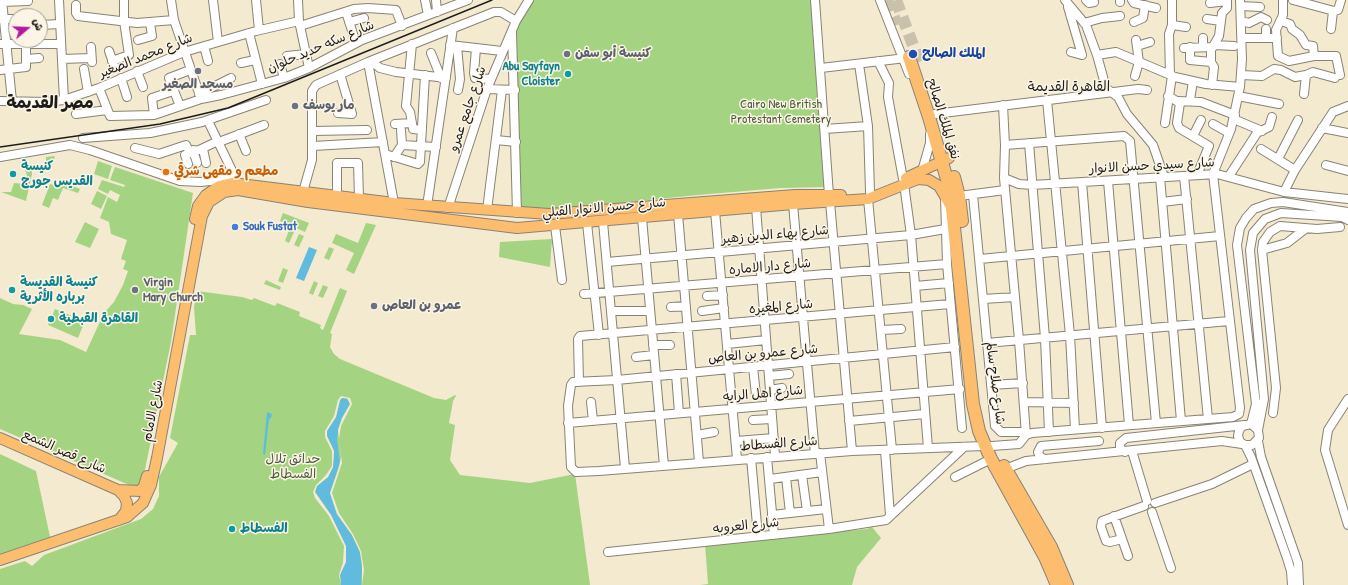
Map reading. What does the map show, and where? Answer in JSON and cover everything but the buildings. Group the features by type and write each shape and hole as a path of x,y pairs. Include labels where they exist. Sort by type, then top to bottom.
{"highway":[{"name":"نفق الملك الصالح","path":"906,58 946,160 953,193"},
{"name":"نفق الملك الصالح","path":"920,64 930,116"},
{"name":"شارع صلاح سالم","path":"953,193 953,213 975,414 988,446 1006,469 1050,547 1067,585"},
{"name":"شارع صلاح سالم","path":"953,193 990,459 1045,556 1057,585"}],"main road":[{"name":"شارع حسن الانوار القبلي","path":"238,184 510,228 603,222 793,204 829,198 869,196 904,182 922,171 946,160"},
{"name":"شارع حسن الانوار القبلي","path":"904,182 918,179 929,180 953,193"},
{"name":"شارع حسن الانوار القبلي","path":"238,184 360,199 374,206 394,203 514,213 571,213 795,194 829,198"},
{"name":"شارع الامام","path":"0,560 127,517 137,510 159,450 202,216 206,205 212,199 238,184"},
{"path":"510,228 514,213"},
{"name":"شارع قصر الشمع","path":"0,438 118,490"},
{"path":"118,490 143,493"},
{"path":"118,490 124,496 127,507 124,515 118,520"}],"street":[{"path":"59,0 64,100"},
{"path":"109,51 114,65 129,55 124,21 124,0"},
{"path":"172,0 174,20 200,96 231,78"},
{"path":"213,0 218,42"},
{"path":"256,0 259,30"},
{"path":"298,0 300,23 309,68"},
{"path":"425,0 428,15"},
{"path":"436,0 437,12"},
{"name":"شارع سكه حديد حلوان","path":"76,114 108,113 154,115 180,106 200,96 222,95 284,78 309,68 356,43 437,12 450,3 468,0"},
{"name":"شارع جامع عمرو","path":"448,208 487,89 514,25 529,0"},
{"path":"815,0 829,198 852,451"},
{"path":"821,68 906,58 880,0"},
{"path":"1132,0 1134,3 1156,8"},
{"path":"1165,123 1171,76 1169,34 1172,25 1172,0"},
{"path":"1241,75 1262,76 1274,69 1281,70 1295,77 1308,76 1331,81 1341,76 1336,56 1314,56 1288,61 1284,57 1278,56 1276,30 1283,15 1283,0"},
{"path":"1293,0 1318,8 1340,6 1331,29"},
{"path":"12,101 4,70 2,1 28,1"},
{"path":"1065,1 1084,23 1097,55 1106,88 1118,97 1128,114 1153,145 1162,177 1165,242 1181,421"},
{"path":"1065,1 1082,55 1071,52"},
{"path":"1210,3 1227,1 1226,8 1222,13 1219,36 1211,50 1214,65 1212,84"},
{"path":"987,343 1229,321 1213,174 1235,118 1240,87 1242,38 1240,3 1260,7"},
{"path":"76,5 76,13 78,16 150,23 174,20"},
{"path":"1134,22 1143,18 1145,5"},
{"name":"شارع محمد الصغير","path":"0,101 47,102 64,100 99,88 184,52 259,30 300,23 346,12 368,8 396,10 402,26"},
{"path":"346,12 356,43"},
{"path":"303,192 310,172 313,146 312,91 316,86 340,74 412,44 494,12 501,12 514,25 516,142 514,213"},
{"path":"1084,23 1102,18 1120,16"},
{"path":"1241,21 1249,23 1261,17 1267,20"},
{"path":"349,22 364,18"},
{"path":"1207,19 1221,21"},
{"path":"1281,21 1290,24 1292,29 1300,35 1306,45 1313,46 1314,56"},
{"path":"138,40 152,36 150,23"},
{"path":"48,25 60,24"},
{"path":"1172,25 1186,27"},
{"path":"453,28 454,46 460,79 458,90"},
{"path":"249,33 262,84"},
{"path":"1242,38 1266,33 1278,41"},
{"path":"1203,38 1203,47"},
{"path":"1135,76 1139,62 1137,43 1150,42"},
{"path":"48,44 61,44"},
{"path":"412,44 406,106 410,112 413,129 422,130"},
{"path":"204,46 208,61"},
{"path":"454,46 502,51"},
{"path":"427,206 444,78 454,46"},
{"path":"1214,65 1190,60 1187,48 1234,46"},
{"path":"62,59 92,60 91,47"},
{"path":"4,70 26,68 26,48"},
{"path":"476,48 475,78 491,79"},
{"path":"1097,55 1116,52 1171,76 1193,81 1240,87"},
{"path":"431,53 444,78"},
{"path":"287,56 306,54"},
{"path":"27,59 39,58"},
{"path":"241,63 255,60"},
{"path":"878,61 889,83 888,98 904,182 911,235 913,287 928,448"},
{"path":"369,62 380,68 444,78"},
{"path":"369,62 394,203"},
{"path":"280,64 284,78"},
{"path":"859,64 868,126 869,196 872,238 889,418 888,518"},
{"path":"84,69 88,92"},
{"path":"180,106 170,77 190,70"},
{"path":"137,71 143,87"},
{"path":"338,114 352,114 340,74"},
{"path":"385,154 418,164 420,162 425,75"},
{"path":"1304,94 1308,76"},
{"path":"121,78 128,97"},
{"path":"1190,100 1193,81"},
{"path":"99,88 108,113"},
{"path":"487,89 515,90"},
{"path":"922,171 930,143 930,116 1003,105 1111,92 1138,89 1147,90"},
{"path":"487,210 502,90"},
{"path":"154,115 152,98 174,91"},
{"path":"1168,96 1178,101 1190,100 1201,102 1262,131"},
{"path":"1238,96 1279,104"},
{"path":"83,138 150,132 208,121 266,100"},
{"path":"1047,100 1054,184 1070,335 1075,429"},
{"path":"1178,101 1180,106 1178,126 1208,144 1209,148 1197,175"},
{"path":"973,194 996,430 1001,432 1026,434 1023,383 1004,178 1005,145 1003,105"},
{"path":"1284,192 1295,170 1333,112 1348,106"},
{"path":"1229,176 1257,133 1269,127 1272,117"},
{"path":"1193,136 1202,120"},
{"path":"1278,159 1298,120"},
{"path":"0,157 70,145 90,150 180,181 238,184 219,141 208,121"},
{"path":"394,157 402,145 398,127 412,123"},
{"path":"1212,124 1229,133"},
{"path":"188,164 185,155 190,153 191,150 203,149 219,141 264,125"},
{"path":"824,129 868,126"},
{"path":"1322,128 1348,133"},
{"path":"313,131 367,130"},
{"path":"240,134 246,151"},
{"path":"1005,145 1126,137 1130,141 1156,423"},
{"path":"496,140 516,142"},
{"path":"313,146 383,142"},
{"path":"1029,143 1045,338 1049,432"},
{"path":"135,148 159,154 186,145 191,150 197,163"},
{"path":"402,145 436,147"},
{"path":"203,149 206,163"},
{"path":"1261,149 1295,170"},
{"path":"337,197 337,164 359,163 360,199"},
{"path":"1326,165 1348,171"},
{"name":"شارع سيدي حسن الانوار","path":"1004,178 1019,184 1032,185 1213,174 1229,176 1284,192 1348,199"},
{"path":"1184,176 1208,419"},
{"path":"1108,181 1129,425"},
{"path":"1082,182 1102,428"},
{"path":"962,428 960,388 950,304 945,229 953,193 973,194 1005,190"},
{"path":"1162,202 1187,199"},
{"path":"1299,585 1299,570 1291,556 1253,464 1244,445 1239,439 1238,433 1240,428 1248,425 1255,410 1255,390 1237,245 1240,228 1250,213 1260,206 1271,202 1283,202 1345,215"},
{"path":"793,204 811,402 829,529"},
{"path":"756,207 774,438 771,456 770,479 774,535"},
{"path":"715,211 737,459"},
{"path":"1292,585 1291,556 1261,457 1258,441 1258,430 1264,399 1250,242 1253,233 1261,222 1270,216 1281,213 1345,215"},
{"path":"678,214 699,462"},
{"path":"642,218 664,466"},
{"path":"603,222 625,468"},
{"path":"587,223 599,335"},
{"path":"555,226 562,280"},
{"path":"1273,413 1276,388 1262,250 1267,235 1276,227 1285,226 1305,229 1340,227"},
{"name":"شارع بهاء الدين زهير","path":"607,262 911,235 945,229"},
{"path":"1262,250 1287,243 1305,229"},
{"path":"980,259 1220,236"},
{"path":"1239,263 1245,265 1251,262"},
{"name":"شارع دار الاماره","path":"584,294 947,264"},
{"path":"1241,277 1246,274 1253,276"},
{"path":"913,287 949,283"},
{"path":"707,296 723,295"},
{"path":"983,300 1015,297"},
{"path":"1256,304 1267,303"},
{"name":"شارع المغيره","path":"576,382 579,337 950,304"},
{"path":"671,307 686,306"},
{"path":"702,311 724,308"},
{"path":"611,311 650,311"},
{"name":"شارع الفسطاط","path":"568,423 569,456 571,467 576,472 852,451 1005,446 1019,444 1026,434 1236,416 1240,408 1229,321"},
{"path":"881,330 900,329"},
{"path":"727,344 766,340"},
{"path":"653,346 670,345"},
{"name":"شارع عمرو بن العاص","path":"576,382 617,380 955,347"},
{"path":"636,356 654,355"},
{"path":"753,367 756,395"},
{"path":"676,374 679,413"},
{"path":"769,376 789,374"},
{"path":"568,423 570,385 576,382"},
{"path":"991,386 1023,383"},
{"path":"770,390 782,388"},
{"name":"شارع اهل الرايه","path":"568,423 960,388"},
{"path":"1348,399 1328,430 1325,450 1348,525"},
{"path":"590,402 593,421"},
{"path":"1024,402 1074,403"},
{"path":"849,421 925,414"},
{"path":"753,420 772,419"},
{"path":"1171,568 1152,512 1156,507 1149,503 1128,451 1120,448 1120,443 1126,438 1248,425 1258,430"},
{"path":"697,435 714,432"},
{"path":"736,441 774,438"},
{"path":"1045,459 1038,455 1038,450 1041,446 1099,441"},
{"path":"1006,469 1022,461 1222,441 1252,445 1258,441"},
{"path":"888,518 964,447"},
{"path":"751,458 758,536"},
{"path":"954,478 990,459"},
{"path":"1122,539 1110,542 1105,540 1101,523 1104,520 1149,503 1212,484 1253,464"},
{"path":"770,479 822,472"},
{"path":"802,475 807,511"},
{"path":"786,477 790,513"},
{"path":"772,515 826,509"},
{"path":"1114,516 1128,556"},
{"name":"شارع العروبه","path":"608,552 829,529 888,518"}],"green space":[{"name":"Cairo New British Protestant Cemetery","path":"533,0 815,0 828,187 781,188 517,213 512,29"},
{"path":"55,156 52,165 46,166 46,157"},
{"path":"98,161 112,166 108,179 94,174"},
{"path":"115,167 193,193 171,342 142,484 136,488 0,429 0,298 13,304 23,305 32,309 19,334 60,340 86,352 104,313 114,302 123,285 128,271 123,269 126,261 121,259 127,240 111,234 109,222 100,218 108,197 117,202 120,195 110,190 108,194 98,189 102,180 124,187 125,185 110,180"},
{"path":"25,170 32,170 26,201 1,192 11,192 14,183 26,184 27,175"},
{"path":"62,182 80,189 78,193 63,188 58,200 53,198 49,208 42,205 50,184 60,187"},
{"path":"97,191 107,196 101,209 91,204"},
{"path":"283,213 309,223 305,232 280,221"},
{"path":"85,222 99,229 90,248 75,242"},
{"path":"366,223 376,225 354,274 346,270 354,253 332,243 336,234 358,243"},
{"path":"289,230 294,232 289,243 285,241"},
{"path":"299,234 304,236 299,247 294,245"},
{"path":"552,239 550,267 499,257 500,242"},
{"path":"329,247 334,249 329,260 324,258"},
{"path":"283,268 288,270 283,283 278,281"},
{"path":"266,280 281,287 280,290 264,284"},
{"path":"314,281 318,283 313,295 309,293"},
{"path":"323,285 328,287 323,298 318,296"},
{"name":"حدائق تلال الفسطاط","path":"340,288 347,291 330,333 332,334 330,347 334,354 340,359 434,398 446,400 455,395 449,423 455,425 450,460 460,475 530,483 575,474 590,585 0,585 0,569 25,561 32,566 44,555 141,519 153,509 159,496 159,477 178,443 170,438 190,335 196,335 194,307 197,291 242,297 252,300 254,298 275,306 277,303 300,312 299,316 321,325 320,328 323,330"},
{"path":"55,309 85,321 78,338 48,325"},
{"path":"0,454 36,471 50,537 0,554"},
{"path":"872,527 881,538 857,567 852,585 700,585 708,584 705,544 867,529"}],"water":[{"path":"309,247 317,250 304,281 296,278"},
{"path":"342,398 349,400 350,404 339,426 337,439 340,462 330,493 337,514 352,535 360,552 362,570 361,585 341,585 340,575 346,549 331,515 315,492 317,486 328,477 333,467 334,451 327,436 327,431 336,417 340,400"},
{"path":"267,412 272,414 271,418 269,419 265,455 263,454"}],"pier":[{"path":"341,396 350,398 352,404 341,426 339,439 338,430 342,418 350,404 347,398 342,398 340,400 336,417 327,431 327,436 334,451 333,467 328,477 317,486 315,492 331,515 346,546 346,562 340,575 341,585 339,575 343,562 344,546 329,516 315,498 313,492 316,485 326,475 332,466 332,451 325,437 325,431 334,416 338,400"},
{"path":"339,439 342,463 332,493 339,513 353,534 361,551 364,570 362,585 362,564 360,552 352,535 337,514 330,493 341,457"}],"tunnel":[{"path":"887,0 897,25"},
{"path":"896,0 920,64"}],"railway":[{"path":"0,147 160,124 228,108 492,0"}],"place":[{"name":"كنيسة أبو سفن","path":"567,54"},
{"name":"الملك الصالح","path":"913,54"},
{"name":"مسجد الصغير","path":"198,71"},
{"name":"Abu Sayfayn Cloister","path":"568,74"},
{"name":"مار يوسف","path":"295,106"},
{"name":"مطعم و مقهى شرقي","path":"166,172"},
{"name":"كنيسة القديس جورج","path":"13,174"},
{"name":"Souk Fustat","path":"235,227"},
{"name":"كنيسة القديسة برباره الأثرية","path":"12,290"},
{"name":"Virgin Mary Church","path":"135,290"},
{"name":"عمرو بن العاص","path":"374,306"},
{"name":"القاهرة القبطية","path":"51,319"},
{"name":"الفسطاط","path":"232,529"}],"district":[{"name":"القاهرة القديمة","path":"1069,87"},
{"name":"مصر القديمة","path":"50,103"}]}
